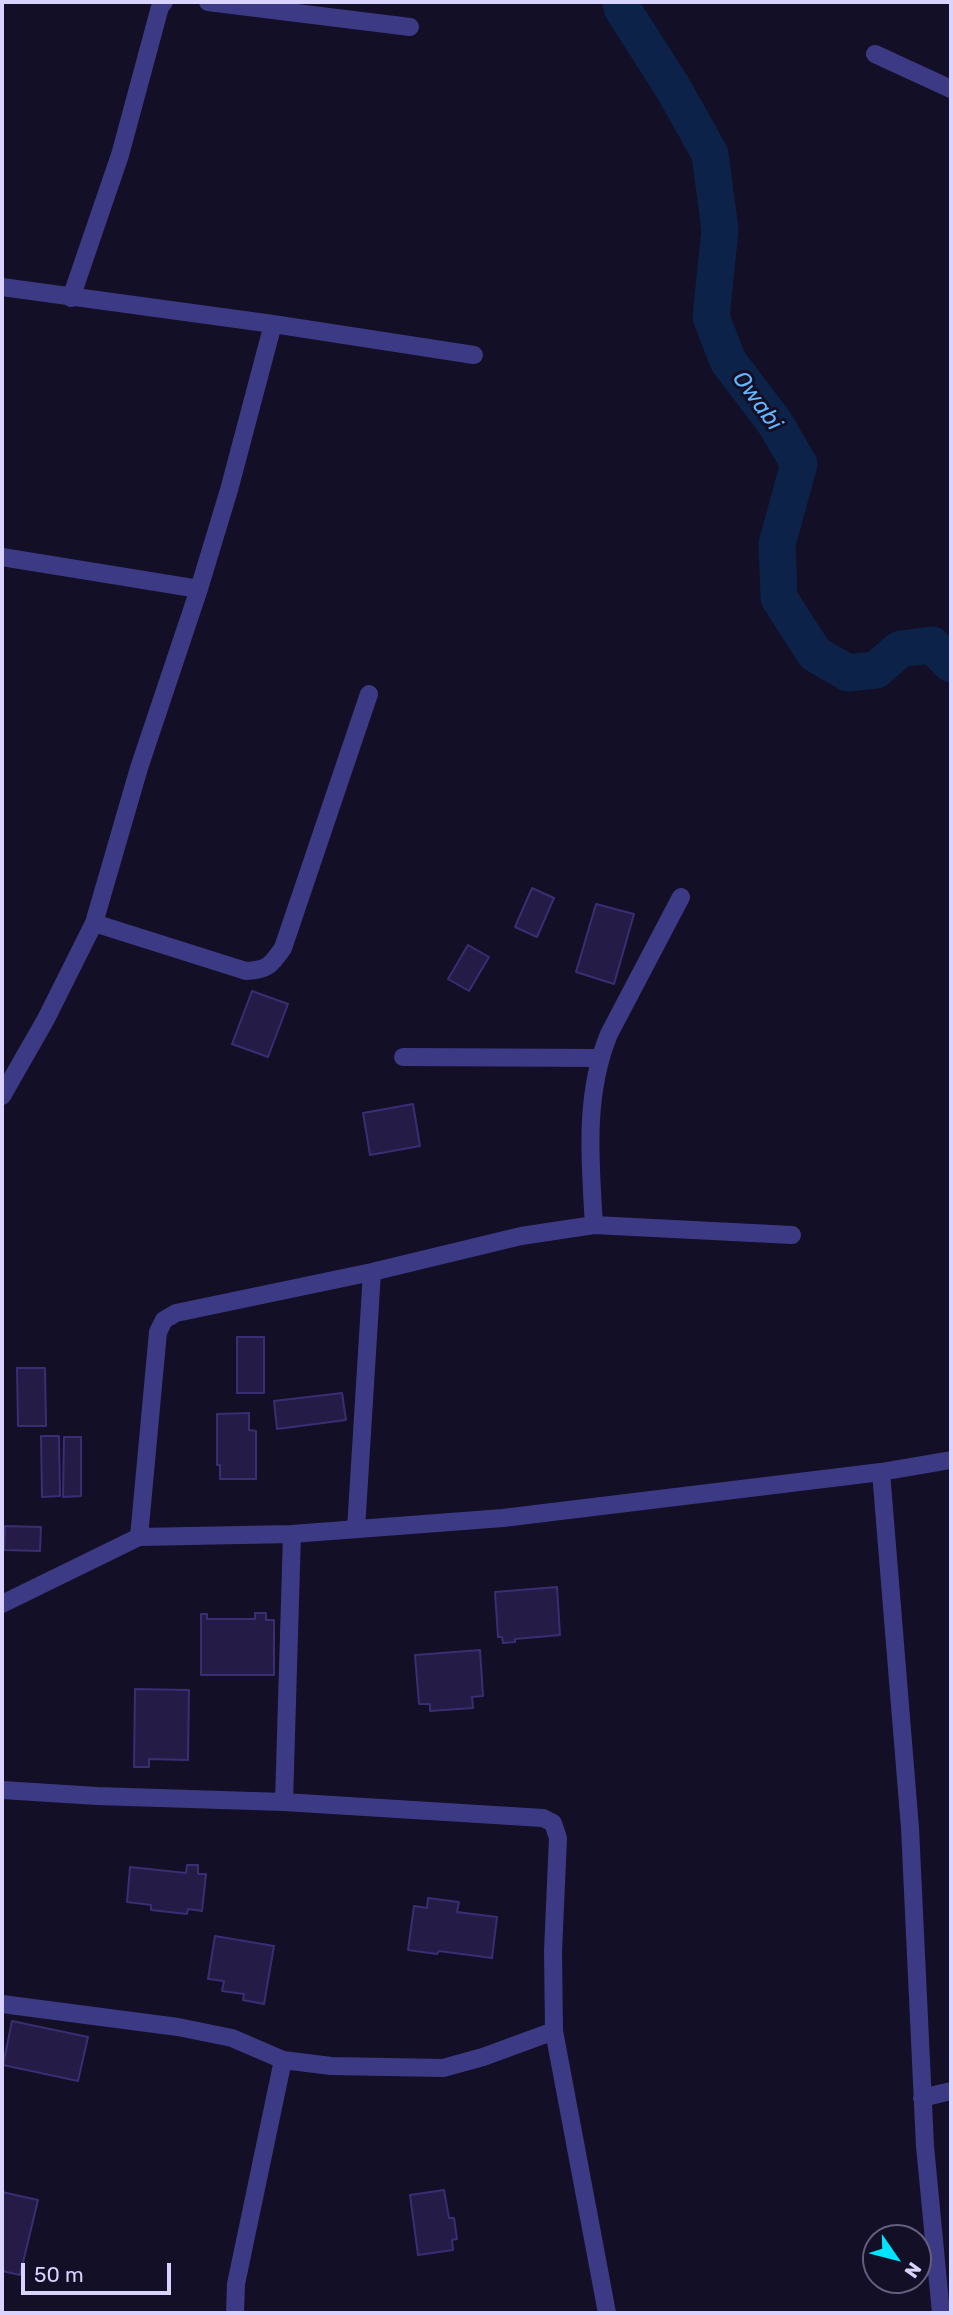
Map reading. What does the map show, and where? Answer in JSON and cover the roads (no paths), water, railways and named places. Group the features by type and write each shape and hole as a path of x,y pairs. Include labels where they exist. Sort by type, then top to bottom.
{"street":[{"path":"71,298 120,155 160,7 164,2"},
{"path":"208,2 410,27"},
{"path":"874,54 951,89"},
{"path":"2,287 474,355"},
{"path":"2,1096 46,1019 94,923 139,768 229,490 273,324"},
{"path":"2,557 199,589"},
{"path":"94,923 246,971 261,970 269,966 283,948 369,694"},
{"path":"594,1225 589,1138 599,1058 681,897"},
{"path":"403,1057 599,1058"},
{"path":"139,1537 158,1332 164,1320 176,1312 372,1272 521,1236 594,1225 792,1236"},
{"path":"356,1529 372,1272"},
{"path":"2,1604 139,1537 292,1534 503,1518 881,1472 951,1460"},
{"path":"881,1472 910,1828 925,2146 941,2313 951,2313"},
{"path":"284,1802 292,1534"},
{"path":"2,1790 284,1802 543,1818 553,1823 558,1838 553,1951 554,2031 607,2313"},
{"path":"2,2004 178,2027 232,2038 283,2060 331,2066 443,2068 483,2057 554,2031"},
{"path":"234,2313 236,2284 283,2060"},
{"path":"922,2098 951,2091"}],"waterway":[{"name":"Owabi","path":"621,2 622,8 673,88 710,154 720,230 711,317 728,361 775,423 799,464 777,544 779,598 815,654 848,673 876,670 900,649 932,645 951,664"}]}
